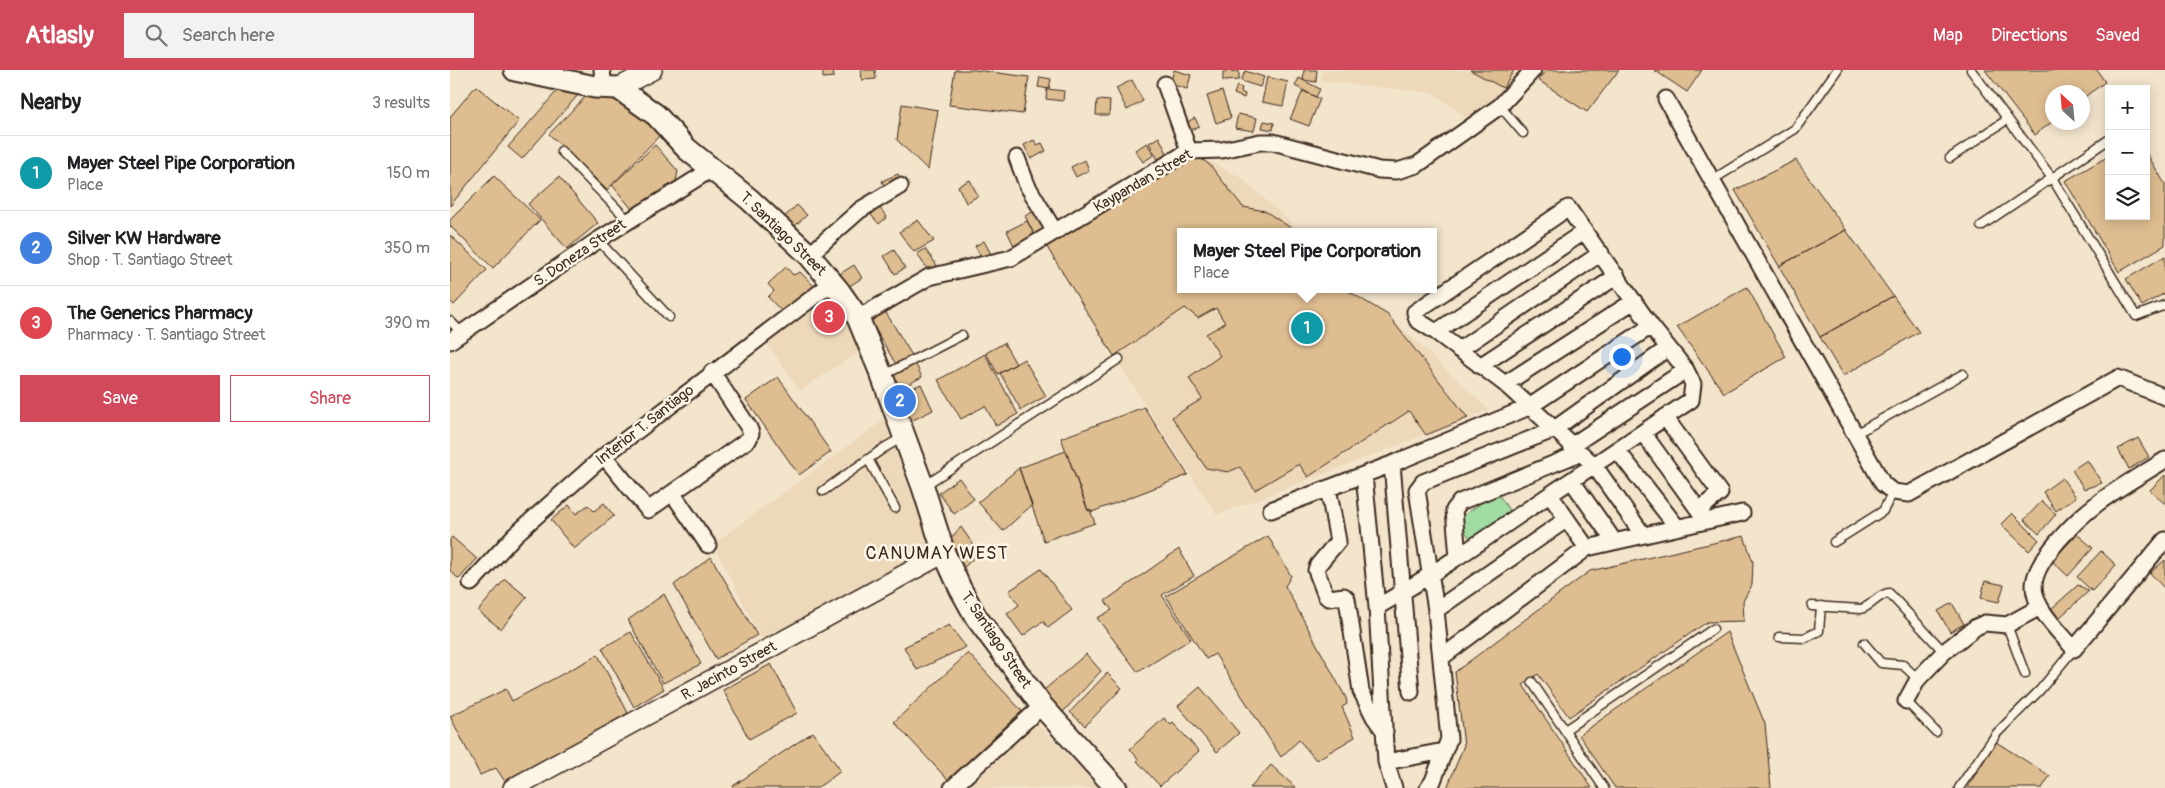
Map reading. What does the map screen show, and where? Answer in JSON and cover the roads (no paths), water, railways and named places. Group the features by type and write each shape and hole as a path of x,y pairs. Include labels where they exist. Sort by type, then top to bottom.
{"main road":[{"name":"T. Santiago Street","path":"515,70 608,82 656,115 687,149 750,199 809,255 858,318 882,376 923,487 944,552 960,588 976,617 1042,706 1116,788"}],"street":[{"path":"608,82 652,70"},
{"name":"Kaypandan Street","path":"858,318 929,277 1011,258 1189,151 1200,149 1222,150 1260,142 1274,142 1379,170 1396,171 1417,165 1500,106 1533,70"},
{"path":"1165,84 1189,151"},
{"path":"1666,99 1883,484 1893,492 1909,494 2118,378 2165,397"},
{"path":"1018,158 1027,185 1055,232"},
{"name":"S. Doneza Street","path":"456,337 598,240 712,169"},
{"path":"809,255 860,210 900,186"},
{"path":"1377,607 1458,557 1572,481 1594,465 1691,400 1693,384 1686,370 1651,326 1568,208 1415,312 1417,320 1505,384 1553,430 1594,465 1642,535"},
{"path":"1436,332 1585,231"},
{"path":"1459,350 1600,253"},
{"path":"1480,366 1617,276"},
{"name":"Interior T. Santiago","path":"470,583 515,535 604,456 712,372 832,283"},
{"path":"1505,384 1634,301"},
{"path":"1271,510 1392,464 1529,406 1651,326"},
{"path":"1428,788 1433,781 1449,739 1436,610 1417,490 1423,482 1553,430 1668,348"},
{"path":"1458,557 1454,510 1460,502 1576,449 1686,370"},
{"path":"604,456 645,509 650,510 749,439 752,433 712,372"},
{"path":"1665,417 1720,493 1702,515"},
{"path":"1642,433 1702,515"},
{"path":"1617,450 1677,527"},
{"path":"2165,460 2097,504 2060,539 2039,567 2034,586 2040,607 2074,650 2165,540"},
{"path":"1392,464 1411,692"},
{"path":"1364,475 1377,607 1386,762 1394,788"},
{"path":"1572,481 1614,541"},
{"path":"1328,488 1338,540 1318,564 1316,570 1326,596 1330,598 1344,596 1348,599 1361,691 1374,717 1385,732"},
{"path":"673,494 708,545"},
{"path":"1550,495 1587,548"},
{"path":"1441,658 1587,548 1677,527 1702,515 1742,513"},
{"path":"1436,610 1567,519"},
{"name":"R. Jacinto Street","path":"513,788 944,552"},
{"path":"1906,701 1918,679 1944,652 1976,627 1985,623 2007,625 2040,607"},
{"path":"952,788 1042,706"},
{"path":"1386,762 1444,751"}],"lane":[{"path":"1712,180 1795,129 1838,70"},
{"path":"1971,70 2052,178 2136,316 2165,305"},
{"path":"1500,106 1523,133"},
{"path":"1950,158 2008,119"},
{"path":"1981,226 2105,142"},
{"path":"561,151 629,221"},
{"path":"598,240 669,317"},
{"path":"450,321 456,337"},
{"path":"882,376 962,335"},
{"path":"923,487 1119,359"},
{"path":"1855,434 1963,374"},
{"path":"823,491 904,436"},
{"path":"868,459 895,508"},
{"path":"1834,542 1883,512 1893,492"},
{"path":"1812,606 1861,609 1866,608 1885,593 1889,593 1944,652"},
{"path":"1779,636 1806,638 1819,631 1821,606"},
{"path":"2007,625 2025,674"},
{"path":"1565,730 1713,629"},
{"path":"1864,643 1881,663 1903,665 1918,679"},
{"path":"1959,788 1997,733 2040,690 2074,650"},
{"path":"1532,682 1604,788"},
{"path":"1906,701 1936,732"}],"place":[{"name":"The Generics Pharmacy","path":"829,317"},
{"name":"Mayer Steel Pipe Corporation","path":"1307,328"},
{"name":"Silver KW Hardware","path":"900,401"}],"district":[{"name":"CANUMAY WEST","path":"937,553"}]}
